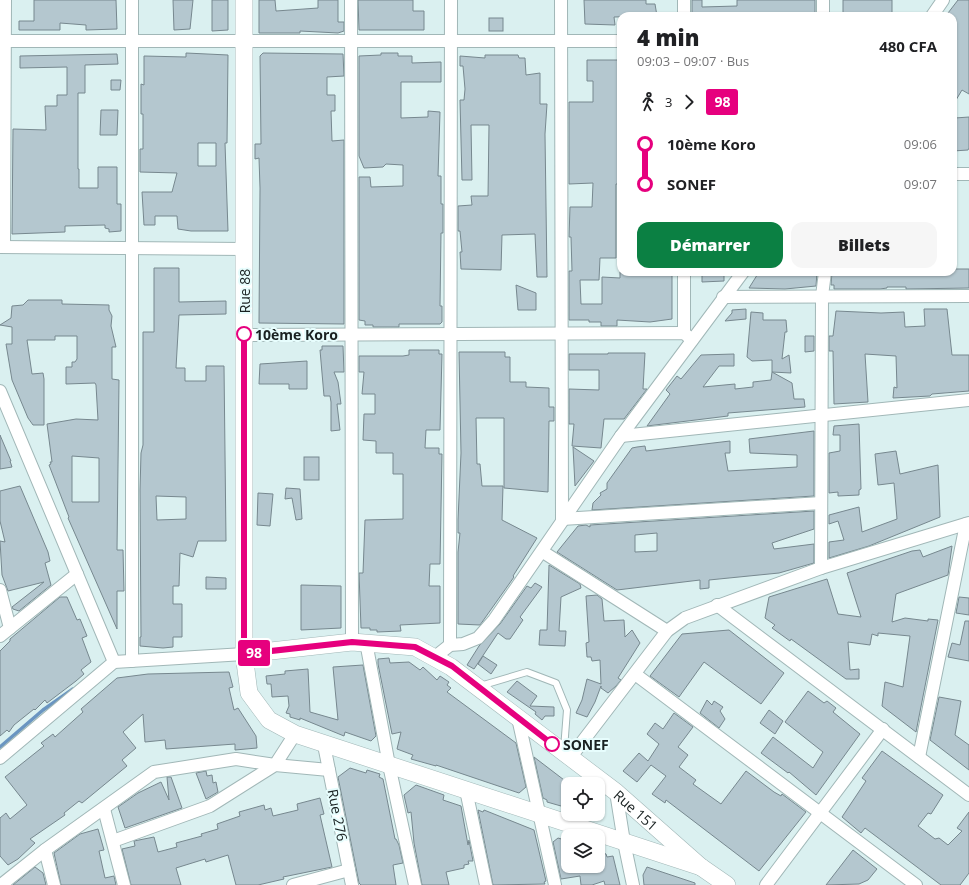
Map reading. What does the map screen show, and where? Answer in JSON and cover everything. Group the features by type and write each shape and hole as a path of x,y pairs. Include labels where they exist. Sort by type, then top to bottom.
{"main road":[{"name":"Rue 88","path":"244,0 244,654 249,693 269,720 295,734 324,745 701,867"},
{"name":"Rue 151","path":"244,654 359,642 415,647 452,666 616,792 701,867"},
{"path":"701,867 727,885"}],"street":[{"path":"4,0 2,41 2,247 244,249"},
{"path":"132,0 132,661"},
{"path":"351,0 352,334 359,642 389,765 415,885"},
{"path":"450,645 451,0"},
{"path":"561,0 562,519"},
{"path":"684,0 684,12"},
{"path":"823,0 823,12"},
{"path":"935,12 943,0"},
{"path":"2,41 617,41"},
{"path":"957,174 969,174"},
{"path":"684,276 688,336"},
{"path":"434,657 450,645 463,644 478,638 494,620 542,552 562,519 621,436 688,336 740,276"},
{"path":"821,568 822,296 824,276"},
{"path":"723,297 969,296"},
{"path":"244,334 561,333 688,336"},
{"path":"0,391 114,662"},
{"path":"621,436 969,400"},
{"path":"562,519 821,503"},
{"path":"567,755 635,674 667,631 685,618 821,568 968,524 919,757"},
{"path":"542,552 667,631"},
{"path":"0,636 77,574"},
{"path":"0,590 10,628"},
{"path":"717,605 969,795"},
{"path":"0,758 114,662 244,654"},
{"path":"635,674 916,885"},
{"path":"518,718 555,885"},
{"path":"766,885 883,730"},
{"path":"113,841 210,806 275,765 295,734"},
{"name":"Rue 276","path":"324,745 352,885"},
{"path":"1,885 45,850 154,772 236,759 275,765 329,770"},
{"path":"466,790 486,885"},
{"path":"616,792 633,885"},
{"path":"104,809 124,885"},
{"path":"45,850 54,885"},
{"path":"293,885 349,870"}],"lane":[{"path":"478,687 527,672 556,683 567,710 567,755"}],"building":[{"path":"34,0 116,0 117,29 86,30 86,25 60,23 60,30 19,30 19,21 34,21"},
{"path":"173,0 193,0 190,29 174,30"},
{"path":"212,0 228,0 228,30 212,31"},
{"path":"259,0 275,0 276,11 318,8 318,0 338,0 338,22 344,22 344,31 338,33 300,31 300,33 259,33"},
{"path":"358,0 413,0 413,11 424,11 424,30 359,30"},
{"path":"584,0 646,0 646,4 655,4 656,12 617,12 617,17 614,17 615,25 585,24"},
{"path":"692,0 702,0 702,7 737,6 737,0 815,0 815,12 692,12"},
{"path":"843,0 892,0 892,12 843,12"},
{"path":"958,0 969,0 969,94 962,90 957,98 957,12 949,12"},
{"path":"489,18 503,18 503,31 489,31"},
{"path":"186,53 228,55 227,143 225,143 228,231 191,231 178,229 177,216 155,216 155,225 144,225 142,192 172,192 177,173 140,172 140,149 143,149 141,84 144,85 144,56 186,57","holes":["198,143 216,143 216,166 198,166"]},
{"path":"263,53 343,54 344,76 327,77 327,95 335,95 335,111 331,111 332,141 344,140 344,324 259,323 260,188 259,158 255,159 255,144 261,144 260,56"},
{"path":"381,53 398,53 398,56 412,56 412,63 441,62 441,82 401,82 401,118 428,117 428,111 440,112 438,176 441,176 443,233 441,233 440,306 442,306 442,322 440,324 399,324 399,327 373,327 373,325 365,325 365,321 359,320 359,177 370,177 371,187 403,186 403,165 386,164 383,167 364,168 359,156 359,56 381,55"},
{"path":"117,54 118,64 85,65 85,93 78,93 78,169 79,188 98,188 98,167 117,167 117,204 121,204 121,231 109,232 109,229 105,228 105,225 65,226 65,232 12,234 13,129 46,130 45,106 57,106 57,95 67,95 67,67 20,68 20,56"},
{"path":"485,55 518,55 519,58 525,58 526,75 540,73 540,104 547,104 545,134 547,277 537,277 535,234 502,235 501,270 461,269 460,252 462,252 460,231 458,231 458,206 472,205 471,196 488,196 489,125 471,125 472,180 462,180 460,100 464,100 465,89 463,66 460,66 460,56 485,58"},
{"path":"587,60 617,60 616,258 600,258 599,280 580,280 581,304 602,304 602,277 620,278 620,276 672,276 672,319 650,322 617,320 617,326 601,326 601,322 589,322 589,320 569,320 569,271 572,271 571,237 569,237 570,207 592,207 593,183 569,184 569,102 593,102 593,81 587,81"},
{"path":"111,80 121,80 120,90 111,90"},
{"path":"101,110 118,110 117,135 100,135"},
{"path":"969,117 968,150 957,151 957,118"},
{"path":"154,268 179,268 179,302 226,301 226,314 179,315 176,368 185,368 185,381 206,381 206,366 224,366 226,541 198,541 193,557 180,553 179,586 173,586 173,604 182,604 182,637 173,637 173,647 163,648 140,646 140,490 141,453 143,445 143,332 154,332","holes":["156,496 186,497 186,519 157,520"]},
{"path":"957,269 969,269 969,288 906,289 906,287 887,287 880,289 834,289 834,285 831,285 832,276 957,276"},
{"path":"702,276 724,276 724,281 702,282"},
{"path":"756,276 817,276 816,286 785,289 749,288"},
{"path":"516,285 536,293 536,310 518,310"},
{"path":"28,300 62,300 62,304 109,305 109,310 112,316 111,326 116,347 112,347 112,379 119,380 117,550 123,550 124,591 117,591 117,629 68,518 69,517 49,465 51,464 50,462 52,462 47,424 76,419 98,420 96,385 95,383 66,384 66,367 72,367 72,362 75,362 77,359 77,336 55,336 55,340 27,340 32,374 43,373 44,379 44,425 33,425 28,418 12,380 6,344 12,344 12,327 0,325 11,318 12,306 23,305","holes":["72,456 99,458 99,502 72,502"]},
{"path":"746,309 746,319 725,321 732,313 732,310"},
{"path":"924,309 947,309 952,355 969,355 969,391 932,394 930,396 893,398 894,387 897,388 896,356 865,354 868,402 834,404 833,351 829,351 829,336 833,336 836,311 881,313 904,312 905,327 925,326"},
{"path":"751,312 763,313 763,320 786,320 787,332 785,332 782,359 789,355 791,373 772,372 772,360 752,361 747,357"},
{"path":"805,336 814,336 814,351 805,352"},
{"path":"322,346 343,346 344,372 334,372 338,382 341,404 337,404 340,430 331,431 330,396 324,396 320,350 322,350"},
{"path":"409,350 439,350 439,354 442,354 440,430 426,430 425,448 439,448 439,454 442,454 440,564 430,564 429,586 440,586 440,623 400,625 401,631 377,632 377,630 370,630 370,628 361,628 359,573 363,573 365,520 403,519 403,474 393,474 393,453 376,453 376,441 363,440 364,414 375,414 375,394 362,394 364,372 359,372 359,356 403,356 409,355"},
{"path":"459,352 505,352 505,357 510,357 510,382 526,382 526,387 549,388 549,407 554,407 554,421 549,421 548,492 504,488 504,418 476,418 477,464 480,464 482,486 503,486 502,520 537,538 513,576 514,577 480,625 458,624 458,552 460,533 458,533 458,520 461,453"},
{"path":"645,353 643,389 647,389 624,419 604,419 601,448 572,446 574,424 569,424 569,389 599,390 599,370 569,370 569,354"},
{"path":"734,354 734,366 719,366 703,387 735,384 735,389 753,387 753,382 771,380 772,372 792,383 794,399 804,399 805,407 728,413 728,416 647,426 670,394 666,390 677,376 681,379 701,355"},
{"path":"307,361 307,389 289,389 289,384 259,384 260,364"},
{"path":"859,424 861,489 859,490 859,495 838,496 838,492 829,493 829,453 840,451 840,435 833,435 834,426"},
{"path":"814,431 814,496 592,510 593,503 601,495 600,493 607,489 607,483 632,448 645,446 646,451 730,441 730,453 725,453 728,471 797,467 797,455 750,453 749,439"},
{"path":"0,435 11,461 12,467 0,469"},
{"path":"573,447 594,461 575,486"},
{"path":"896,451 900,474 938,465 940,517 869,546 829,558 829,542 844,540 838,521 829,524 829,515 859,507 862,532 897,519 894,483 878,485 875,454"},
{"path":"304,457 319,457 319,480 304,480"},
{"path":"20,486 48,552 50,561 45,563 51,585 19,611 13,609 12,607 44,582 8,591 2,575 0,541 5,542 0,521 0,491"},
{"path":"286,488 300,489 302,519 296,520 292,498 285,499"},
{"path":"258,493 273,494 270,526 257,525"},
{"path":"814,511 814,529 772,543 774,549 814,544 814,563 779,573 709,580 709,588 700,589 700,580 617,590 557,552 578,526 586,525 590,527 590,525","holes":["657,533 657,551 635,552 635,535"]},
{"path":"952,546 948,575 896,594 892,622 905,618 928,621 928,619 938,620 916,732 882,706 885,682 903,687 910,636 878,633 878,636 872,634 870,645 848,642 850,670 859,669 859,679 846,679 791,639 790,641 772,628 775,625 765,618 769,597 827,579 838,614 861,617 847,573 912,551 920,550 923,557"},
{"path":"549,565 580,584 581,588 561,597 559,631 566,631 565,646 539,645 540,630 547,630"},
{"path":"206,577 226,578 226,589 206,589"},
{"path":"535,583 542,587 520,617 523,620 510,639 506,639 498,633 474,669 467,665 479,646 500,624 527,586 531,588"},
{"path":"301,585 341,586 341,628 301,630"},
{"path":"597,595 602,599 604,621 624,620 625,637 632,630 640,643 618,678 621,680 616,686 608,693 601,688 601,686 587,717 576,713 582,700 587,679 601,684 600,660 592,661 591,657 587,657 586,643 589,642 586,596"},
{"path":"60,597 67,597 77,620 80,619 87,636 82,638 91,662 81,670 84,674 76,681 47,703 45,700 35,710 34,709 14,725 9,732 7,730 0,736 0,651 10,641 10,639"},
{"path":"959,597 969,598 969,615 956,613"},
{"path":"965,621 969,621 969,661 948,657 952,643 960,645"},
{"path":"729,630 784,673 761,704 704,662 679,697 650,676 682,634"},
{"path":"483,656 497,665 491,674 478,664"},
{"path":"389,658 390,663 409,662 420,670 423,667 437,680 440,676 449,682 447,685 451,688 447,692 516,743 526,787 519,793 436,765 411,759 413,755 397,749 401,732 392,734 378,664 378,659"},
{"path":"363,665 376,736 371,741 345,732 344,736 300,718 300,720 290,717 290,714 286,713 289,706 288,696 272,697 271,684 267,684 266,676 285,674 285,671 308,669 310,712 338,720 333,667"},
{"path":"229,672 233,687 229,688 234,710 238,708 256,736 257,748 235,750 235,744 166,749 165,740 145,742 143,714 123,732 136,748 122,760 127,766 82,803 79,801 64,813 65,815 30,839 35,843 18,859 8,865 0,856 0,818 6,813 10,819 27,805 5,777 44,746 41,743 53,734 55,737 83,712 81,709 117,678 148,674"},
{"path":"517,681 537,696 530,706 554,707 554,716 545,716 542,720 535,714 536,712 507,692"},
{"path":"808,691 824,703 827,701 836,708 833,712 860,734 816,795 789,772 788,773 761,753 773,737 813,768 823,752 785,722"},
{"path":"939,697 961,701 955,735 969,745 969,770 930,740"},
{"path":"707,700 712,705 714,701 723,707 720,711 725,719 719,728 700,713"},
{"path":"769,710 783,721 775,734 760,723"},
{"path":"674,713 693,727 678,747 688,755 679,767 696,780 693,784 721,804 746,771 774,792 781,796 782,794 806,812 759,871 666,800 665,803 652,794 666,776 651,765 637,782 623,771 639,753 648,761 659,744 647,734 655,723 663,729"},
{"path":"882,751 943,795 931,814 928,813 918,826 935,839 939,838 948,845 962,831 957,828 969,812 969,873 960,885 941,885 865,828 861,833 842,817 866,781 862,778"},
{"path":"534,757 561,778 561,806 547,802 547,800 543,798"},
{"path":"350,768 366,773 367,770 380,774 379,777 383,779 395,839 399,845 403,863 393,865 396,885 361,885 359,883 338,777"},
{"path":"206,771 207,776 212,775 213,783 216,782 218,792 206,799 196,773"},
{"path":"167,777 171,777 182,808 125,828 118,807 138,793 161,782 169,800"},
{"path":"416,785 444,795 443,800 461,806 468,845 469,840 473,861 468,861 469,864 464,865 464,868 446,872 449,885 422,885 414,843 411,812 408,813 404,795"},
{"path":"320,798 324,814 320,815 332,867 283,877 284,879 258,885 236,885 228,855 206,862 205,859 176,868 181,885 131,885 122,849 135,846 134,841 154,837 158,852 177,847 176,843 202,836 201,834 218,829 217,824 240,816 239,812 264,805 265,810 271,808 273,816 298,810 297,804"},
{"path":"478,810 483,812 484,810 534,830 546,881 544,882 545,884 493,885"},
{"path":"98,829 104,850 99,851 105,878 114,876 116,885 61,885 54,853 80,834"},
{"path":"558,838 561,839 561,873 605,873 605,854 607,857 613,856 620,885 605,885 604,881 592,885 581,885 580,876 561,879 553,842"},
{"path":"853,850 877,869 868,880 859,884 826,885"},
{"path":"35,867 43,873 46,885 13,885"},
{"path":"647,867 695,883 695,885 644,885 643,875"}],"waterway":[{"path":"0,747 43,710 73,689"}],"bus line":[{"name":"98","path":"244,334 244,654 352,642 415,647 452,666 552,744"}],"place":[{"name":"10ème Koro","path":"244,334"},
{"name":"SONEF","path":"552,744"}]}
